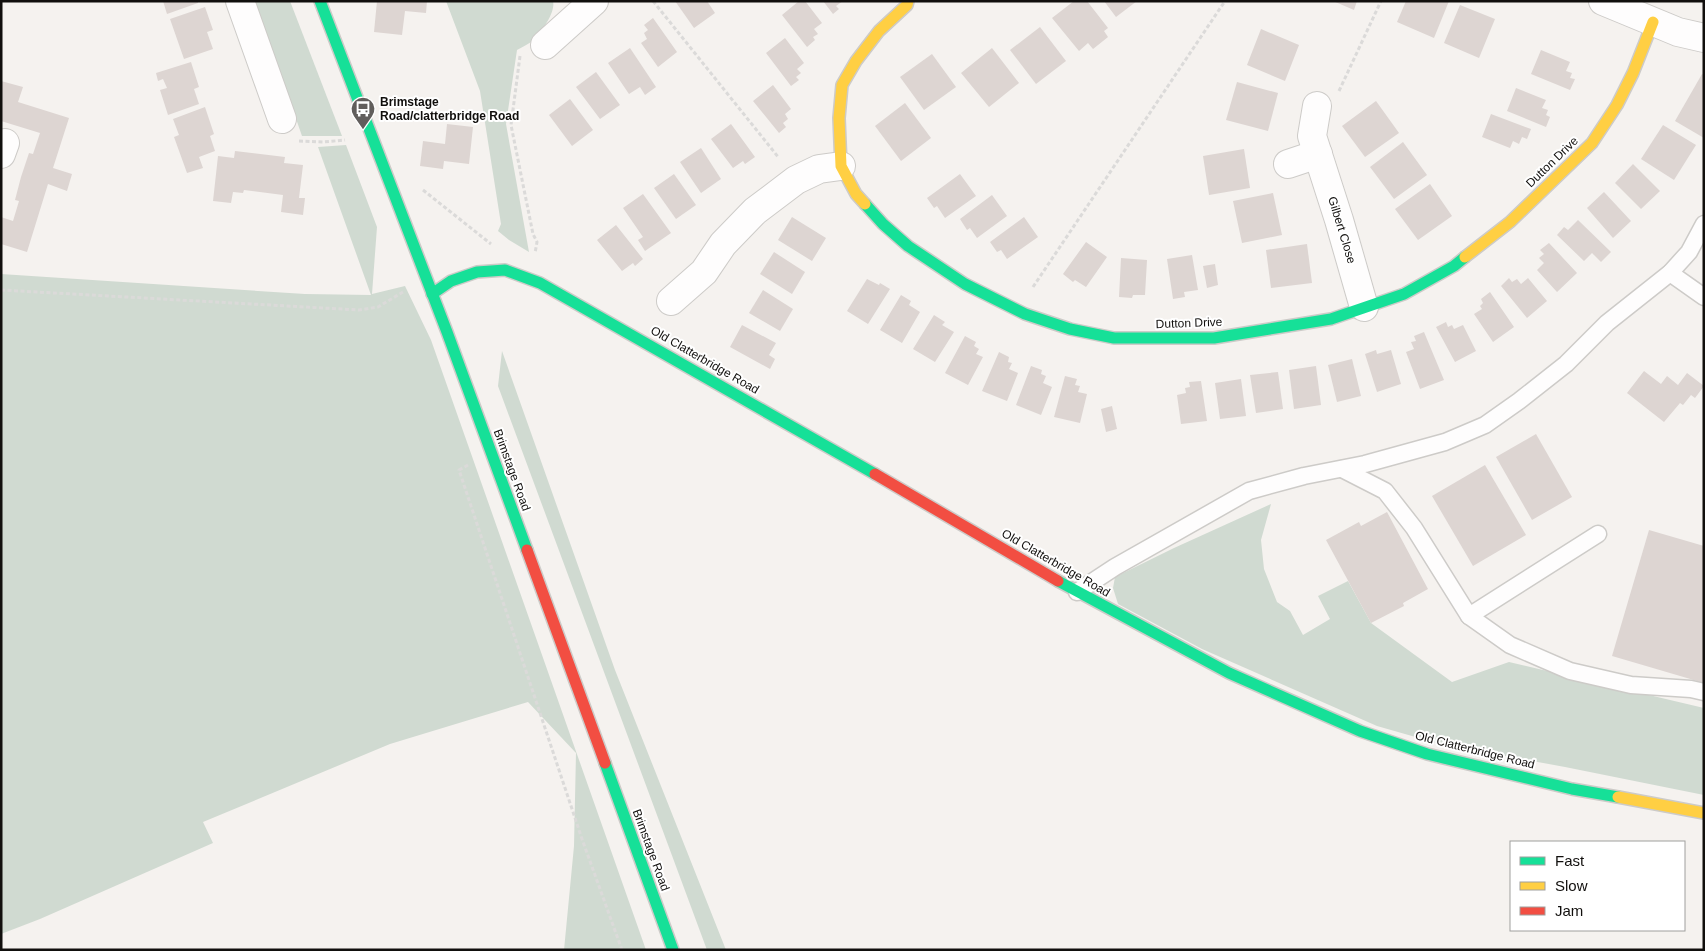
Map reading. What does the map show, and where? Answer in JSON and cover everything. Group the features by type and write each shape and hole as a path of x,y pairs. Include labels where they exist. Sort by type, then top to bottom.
{"street":[{"path":"240,1 282,119"},
{"name":"Brimstage Road","path":"320,1 427,279 673,950"},
{"name":"Dutton Drive","path":"908,1 879,31 856,61 842,85 838,118 841,166 856,194 883,224 908,246 965,284 1025,314 1070,329 1114,338 1214,338 1331,319 1404,294 1454,266 1510,222 1592,143 1618,105 1653,22"},
{"path":"1603,1 1678,32 1704,38"},
{"path":"545,45 583,5"},
{"name":"Gilbert Close","path":"1316,106 1312,136 1364,307"},
{"path":"1288,164 1318,154"},
{"path":"671,301 710,283 723,244 755,211 796,180 820,170 841,166"},
{"name":"Old Clatterbridge Road","path":"432,294 451,281 478,272 505,270 536,279 1077,592 1229,672 1360,731 1427,754 1572,789 1704,813"}],"lane":[{"path":"1077,592 1115,567 1249,491 1304,476 1365,464 1445,442 1485,425 1519,402 1566,364 1607,323 1670,273 1689,252 1704,224"},
{"path":"1670,273 1704,297"},
{"path":"1342,469 1385,491 1414,528 1469,616 1510,645 1570,671 1631,685 1691,689 1704,692"},
{"path":"1469,616 1598,534"}],"path":[{"path":"653,1 796,180"},
{"path":"1025,314 1032,287 1225,1"},
{"path":"1316,106 1322,102 1330,108 1380,1"},
{"path":"536,279 537,242 532,234 511,125 522,51 532,45 545,45"},
{"path":"282,119 297,140 323,142 350,140"},
{"path":"389,179 407,176 497,248"},
{"path":"1,290 359,310 378,307 427,279"},
{"path":"491,453 459,470 582,839 622,950"}],"shaded area":[{"path":"255,1 290,1 342,136 302,136"},
{"path":"446,1 553,1 550,17 543,29 531,42 517,50 506,124 529,252 498,231 501,224 480,91"},
{"path":"346,145 377,227 372,294 405,286 431,340 646,950 564,950 574,846 576,753 528,702 390,744 203,822 213,843 40,919 1,934 1,274 305,294 371,295 318,147"},
{"path":"502,351 615,670 726,950 707,950 498,386"},
{"path":"1271,504 1261,540 1264,569 1277,602 1290,611 1303,635 1330,619 1318,596 1348,581 1371,623 1452,682 1509,662 1704,708 1704,795 1440,744 1377,726 1202,649 1118,604 1113,588 1115,577"}],"building":[{"path":"163,1 198,1 198,3 167,14"},
{"path":"377,1 427,1 426,13 405,11 402,35 374,32"},
{"path":"675,1 707,1 715,13 694,28"},
{"path":"799,1 805,1 822,23 814,29 818,34 813,37 815,40 807,47 782,15"},
{"path":"823,1 843,1 836,6 839,9 833,14"},
{"path":"1074,1 1087,1 1108,28 1104,31 1108,37 1093,49 1088,43 1079,51 1052,18"},
{"path":"1104,1 1137,1 1116,17"},
{"path":"1333,1 1357,1 1354,10"},
{"path":"1406,1 1449,1 1434,38 1397,22"},
{"path":"1460,5 1495,19 1479,58 1444,43"},
{"path":"205,7 213,30 207,32 213,49 184,59 170,19"},
{"path":"653,18 677,52 658,67 641,43 647,39 644,33 648,30 644,25"},
{"path":"1040,27 1066,61 1036,84 1010,50"},
{"path":"1261,29 1299,45 1285,81 1247,65"},
{"path":"785,38 804,63 797,69 801,73 796,77 799,80 791,86 766,53"},
{"path":"630,48 656,87 645,95 640,87 629,94 608,63"},
{"path":"992,48 1019,83 989,107 961,73"},
{"path":"1541,50 1570,62 1566,71 1572,73 1570,78 1575,79 1570,90 1531,74"},
{"path":"932,54 956,87 924,110 900,77"},
{"path":"191,62 199,87 194,89 199,104 168,115 160,90 167,88 163,79 158,81 156,73"},
{"path":"596,72 620,105 600,119 576,87"},
{"path":"1702,74 1704,75 1704,138 1675,121"},
{"path":"1,81 23,87 18,102 69,118 53,168 72,174 67,191 48,184 27,252 1,244 1,217 13,221 19,201 15,200 21,177 29,153 33,154 40,133 1,121"},
{"path":"1237,82 1278,93 1268,131 1226,120"},
{"path":"773,85 791,109 785,114 788,119 783,123 786,127 779,133 753,101"},
{"path":"1516,88 1546,100 1542,108 1548,110 1546,115 1550,117 1546,127 1507,111"},
{"path":"570,99 593,130 572,146 549,115"},
{"path":"1376,101 1399,133 1365,157 1342,126"},
{"path":"905,103 931,138 901,161 875,126"},
{"path":"205,107 214,134 210,136 215,151 199,157 203,168 187,173 174,137 179,135 173,119"},
{"path":"1491,114 1531,129 1527,139 1522,137 1519,144 1513,141 1510,148 1482,137"},
{"path":"447,124 473,127 469,164 444,161 443,169 420,166 423,141 445,144"},
{"path":"731,124 755,157 745,164 743,161 733,168 711,139"},
{"path":"1663,125 1696,145 1674,180 1641,159"},
{"path":"1403,142 1427,175 1394,199 1370,167"},
{"path":"701,148 721,179 701,193 680,162"},
{"path":"1244,149 1250,188 1209,195 1203,156"},
{"path":"235,151 285,157 284,163 303,165 299,198 305,198 303,215 281,212 283,195 244,190 243,193 233,192 231,203 213,201 218,156 234,158"},
{"path":"1633,164 1660,191 1641,209 1615,183"},
{"path":"674,174 696,205 676,219 654,188"},
{"path":"960,174 976,196 945,218 937,206 934,208 927,198"},
{"path":"1430,184 1452,216 1418,240 1395,209"},
{"path":"1604,192 1631,221 1613,238 1587,208"},
{"path":"1273,193 1282,235 1242,243 1233,201"},
{"path":"643,194 671,233 645,251 638,240 643,237 623,208"},
{"path":"992,195 1007,216 977,238 970,228 967,230 960,219"},
{"path":"792,217 826,238 812,261 778,240"},
{"path":"1024,217 1038,237 1007,259 1001,250 997,252 990,242"},
{"path":"1578,220 1611,252 1601,262 1592,253 1584,261 1557,235 1564,227 1568,230"},
{"path":"616,225 643,259 635,266 633,263 622,271 597,240"},
{"path":"1086,242 1107,257 1086,287 1075,280 1073,282 1063,274"},
{"path":"1549,243 1577,273 1557,292 1537,270 1544,263 1539,258 1544,254 1540,250"},
{"path":"1307,244 1312,283 1271,288 1266,250"},
{"path":"774,252 805,272 792,294 760,274"},
{"path":"1192,255 1198,290 1184,292 1185,297 1173,299 1167,259"},
{"path":"1121,258 1147,260 1145,295 1133,295 1132,298 1119,297"},
{"path":"1215,264 1218,285 1207,288 1203,266"},
{"path":"1509,278 1512,282 1517,279 1521,284 1528,278 1547,301 1527,318 1501,286"},
{"path":"867,279 879,285 880,283 890,289 868,324 847,311"},
{"path":"763,290 793,309 780,331 749,313"},
{"path":"1490,292 1514,327 1493,342 1474,314 1482,309 1480,306 1483,303 1481,299"},
{"path":"901,295 911,301 909,305 920,312 902,343 880,330"},
{"path":"934,315 945,322 942,325 954,332 935,362 913,349"},
{"path":"1446,322 1448,327 1452,325 1454,329 1463,325 1476,351 1455,362 1436,327"},
{"path":"742,325 776,343 769,355 775,359 770,369 730,347"},
{"path":"1424,332 1444,380 1420,389 1406,352 1414,349 1411,342 1416,341 1414,336"},
{"path":"965,336 976,342 974,346 979,349 976,354 983,357 968,385 945,373"},
{"path":"1376,350 1377,354 1391,350 1401,384 1377,392 1365,354"},
{"path":"999,352 1009,357 1008,362 1012,363 1009,369 1018,373 1007,401 982,391"},
{"path":"1352,359 1361,396 1337,402 1328,365"},
{"path":"1031,366 1042,370 1041,374 1046,376 1043,383 1052,387 1041,415 1016,405"},
{"path":"1316,366 1321,405 1294,409 1289,370"},
{"path":"1644,371 1661,384 1667,376 1678,385 1687,373 1704,386 1695,398 1691,395 1683,405 1680,403 1664,422 1627,393"},
{"path":"1278,372 1283,409 1256,413 1250,375"},
{"path":"1065,376 1077,379 1075,385 1080,386 1078,392 1087,394 1080,423 1054,417"},
{"path":"1241,379 1246,416 1220,419 1215,383"},
{"path":"1201,381 1207,421 1181,424 1177,395 1186,393 1185,388 1190,387 1189,382"},
{"path":"1112,406 1117,429 1106,432 1101,409"},
{"path":"1536,434 1572,497 1532,520 1496,457"},
{"path":"1485,465 1526,535 1473,566 1432,496"},
{"path":"1387,512 1428,589 1403,603 1404,606 1371,623 1326,540 1359,522 1361,526"},
{"path":"1649,530 1704,546 1704,683 1612,656"}],"traffic: fast":[{"path":"320,1 447,332 527,550"},
{"path":"865,204 883,224 908,246 965,284 1025,314 1070,329 1114,338 1214,338 1331,319 1404,294 1454,266 1465,257"},
{"path":"432,294 451,281 477,272 505,270 540,283 875,474"},
{"path":"1058,581 1229,673 1360,731 1427,754 1572,789 1618,797"},
{"path":"605,763 673,950"}],"traffic: slow":[{"path":"865,204 856,194 841,166 839,118 842,85 856,61 879,31 907,5 908,1"},
{"path":"1465,257 1510,222 1592,143 1617,105 1633,73 1653,22"},
{"path":"1618,797 1704,813"}],"traffic: jam":[{"path":"875,474 1058,581"},
{"path":"527,550 605,763"}],"place":[{"name":"Brimstage Road/clatterbridge Road","path":"363,130"}]}
